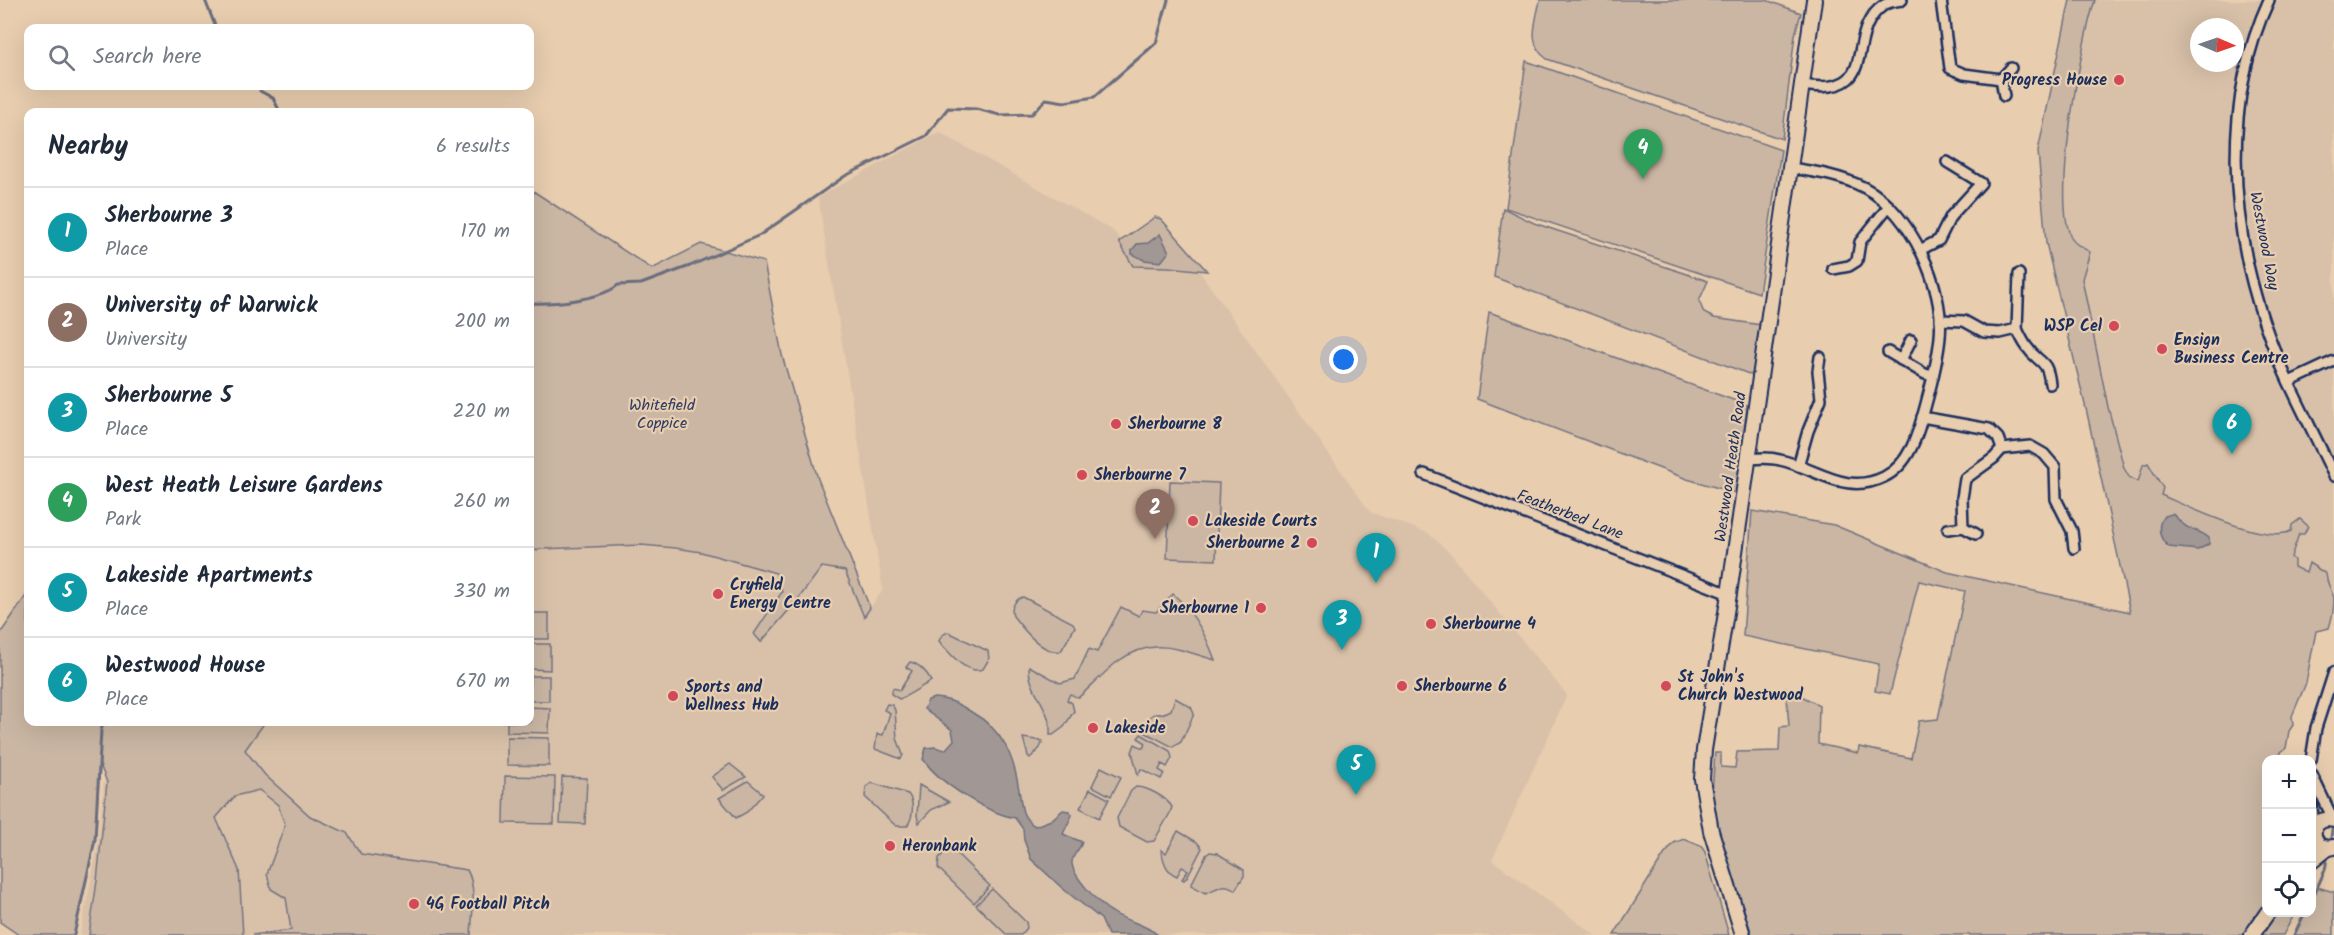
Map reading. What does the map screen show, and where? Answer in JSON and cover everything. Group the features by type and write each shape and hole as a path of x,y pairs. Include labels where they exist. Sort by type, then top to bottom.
{"street":[{"name":"Westwood Heath Road","path":"1743,935 1711,831 1702,778 1704,750 1729,594 1814,0"},
{"path":"1802,85 1839,86 1848,80 1854,70 1870,20 1883,2 1902,0"},
{"path":"1941,0 1950,68 1964,74 2001,79"},
{"name":"Westwood Way","path":"2269,0 2247,61 2242,84 2237,130 2237,191 2248,262 2263,320 2289,382 2334,476"},
{"path":"2001,79 2011,68"},
{"path":"2001,79 2004,96"},
{"path":"1920,249 1939,240 1952,216 1981,183 1947,162"},
{"path":"1748,459 1767,458 1798,466 1833,481 1865,484 1884,477 1898,468 1910,451 1933,376 1940,336 1937,293 1920,249 1905,226 1867,189 1831,175 1791,168"},
{"path":"1833,269 1849,266 1857,261 1860,242 1888,207"},
{"path":"2019,274 2017,329 2028,349 2044,362 2050,384"},
{"path":"1940,321 1964,321 1984,332 1992,333 2017,329"},
{"path":"1901,360 1911,340"},
{"path":"1888,352 1925,374 1933,376"},
{"path":"1798,466 1808,431 1821,399 1818,371 1820,357"},
{"path":"2289,382 2334,361"},
{"path":"1922,417 1989,429 1998,438 2002,449"},
{"path":"1963,527 1962,498 1965,479 1994,458 2002,449 2030,446 2044,454 2055,467 2056,499 2072,531 2074,548"},
{"name":"Featherbed Lane","path":"1424,474 1704,588 1729,594"},
{"path":"1948,529 1963,527 1976,534"},
{"path":"2312,755 2316,728 2334,672"},
{"path":"2316,783 2334,819 2321,820 2316,830"},
{"path":"2316,840 2320,846 2331,847"},
{"path":"2316,858 2331,847"},
{"path":"2252,935 2265,917"}],"shaded area":[{"path":"2070,0 2334,0 2334,598 2323,590 2105,483 2046,243 2038,151"},
{"path":"939,132 1112,230 1126,244 1165,223 1370,512 1428,533 1451,554 1567,695 1492,860 1595,935 80,935 98,845 108,736 244,749 262,726 534,726 534,551 641,545 845,571 864,616 883,590 818,197"},
{"path":"1160,234 1169,252 1161,262 1144,260 1132,254 1137,244 1148,243"},
{"path":"2172,514 2186,526 2206,535 2209,538 2209,544 2198,550 2169,547 2163,540 2159,528 2164,516"},
{"path":"934,698 959,705 992,728 1005,745 1014,766 1023,811 1030,823 1035,826 1051,820 1063,810 1069,811 1072,815 1063,834 1082,842 1072,862 1081,882 1107,909 1158,935 1108,935 1101,919 1062,888 1031,859 1024,840 1023,829 1015,818 991,810 964,796 930,768 923,759 926,748 935,747 945,750 954,740 952,730 924,709 928,700"}],"green space":[{"path":"1540,0 1766,0 1801,13 1795,35 1782,139 1547,59 1536,47 1534,32"},
{"path":"2070,0 2095,0 2070,122 2066,158 2066,220 2073,241 2090,252 2082,279 2108,407 2124,468 2129,477 2138,482 2143,465 2148,463 2163,488 2161,495 2246,528 2279,534 2291,531 2292,525 2300,519 2308,526 2304,534 2299,534 2291,557 2294,560 2294,567 2306,573 2309,563 2326,574 2334,598 2329,628 2316,631 2306,683 2292,716 2293,725 2289,731 2286,748 2281,755 2262,755 2262,914 2247,935 1752,935 1717,825 1712,793 1715,753 1721,753 1721,767 1735,768 1737,752 1779,751 1780,727 1789,726 1786,688 1819,705 1818,744 1858,753 1859,747 1911,758 1919,721 1938,719 1965,591 1919,581 1890,694 1875,691 1879,664 1743,636 1752,511 1834,525 1947,572 2130,612 2087,413 2046,243 2038,151"},
{"path":"1526,61 1781,150 1759,293 1506,208"},
{"name":"Whitefield Coppice","path":"534,192 652,269 701,244 764,262 782,355 818,479 870,608 864,617 845,571 822,567 796,602 761,642 754,634 782,592 776,573 701,552 675,548 641,545 534,551"},
{"path":"1503,208 1534,223 1708,281 1699,301 1704,313 1714,318 1761,325 1754,376 1494,277"},
{"path":"1155,217 1161,219 1207,271 1133,266 1119,242"},
{"path":"1489,312 1750,406 1736,493 1687,479 1477,399"},
{"name":"Lakeside Courts","path":"1170,481 1219,483 1216,560 1167,558"},
{"path":"1173,594 1198,624 1215,660 1165,647 1142,649 1130,654 1113,665 1079,697 1070,694 1067,700 1072,703 1074,711 1064,727 1050,735 1050,725 1032,684 1029,666 1060,683 1075,679 1089,649 1097,652 1121,607 1139,616 1142,610 1156,612"},
{"path":"1023,597 1073,623 1075,627 1061,651 1047,649 1041,645 1013,616 1014,604"},
{"path":"24,599 24,726 262,726 245,750 265,775 310,816 347,833 361,854 467,870 473,893 471,935 252,935 291,930 286,898 271,889 267,874 285,825 278,805 259,790 235,796 216,818 239,870 243,935 89,935 107,782 100,765 95,840 74,935 19,935 0,922 0,634"},
{"path":"534,613 549,613 549,639 534,639"},
{"path":"948,632 988,651 989,659 983,669 965,667 941,644 939,641 942,635"},
{"path":"534,644 550,644 550,670 534,669"},
{"path":"910,662 922,669 931,681 899,699 891,694 893,688 900,690 912,671 906,667"},
{"path":"534,676 549,676 549,701 534,701"},
{"path":"1175,698 1191,707 1194,714 1181,742 1173,747 1142,731 1152,715 1171,710"},
{"path":"887,704 892,705 895,710 897,738 903,755 901,759 875,749 877,734 883,735 890,713 884,710"},
{"path":"534,707 550,708 549,733 507,732 507,726 534,726"},
{"path":"1141,734 1170,751 1172,758 1167,767 1162,764 1159,770 1164,773 1161,779 1141,769 1138,775 1132,752 1135,744 1143,748 1146,743 1138,738"},
{"path":"507,737 549,738 549,766 507,765"},
{"path":"1023,738 1043,741 1040,748 1030,758 1028,756"},
{"path":"730,764 746,777 723,790 712,777"},
{"path":"1101,767 1121,777 1111,796 1092,786"},
{"path":"505,776 555,777 554,824 504,823"},
{"path":"562,777 587,778 585,824 560,823"},
{"path":"748,781 763,794 747,812 736,818 719,798"},
{"path":"872,783 908,794 912,801 912,810 907,826 896,826 865,797 866,787"},
{"path":"919,785 949,802 931,810 919,823 917,816"},
{"path":"1136,787 1156,793 1172,807 1154,841 1147,842 1119,827 1117,818 1131,791"},
{"path":"1090,789 1109,799 1099,818 1080,808"},
{"path":"1178,831 1197,842 1202,848 1184,880 1182,879 1188,870 1182,867 1177,876 1173,874 1166,865 1161,850 1166,853"},
{"path":"1684,839 1701,846 1705,852 1729,935 1614,935 1664,855 1674,843"},
{"path":"954,851 990,886 974,903 938,868 939,858 944,853"},
{"path":"1210,852 1217,853 1244,870 1244,876 1235,890 1223,886 1205,893 1191,885 1206,855"},
{"path":"2317,887 2334,892 2334,935 2294,935 2303,917 2316,917"},
{"path":"992,889 1026,922 1027,928 1021,935 1007,935 976,905"},
{"path":"2273,917 2293,917 2283,935 2260,935"}],"waterway":[{"path":"205,0 214,24"},
{"path":"534,303 588,298 618,285 641,284 690,266 760,235 845,176 926,136 948,108 976,109 1000,115 1032,114 1046,99 1065,102 1094,97 1156,43 1168,0"},
{"path":"260,91 273,98 278,108"},
{"path":"74,935 95,840 102,726"},
{"path":"2330,844 2333,824"},
{"path":"2316,890 2325,870 2328,853"},
{"path":"2294,935 2303,917"}],"place":[{"name":"Progress House","path":"2119,80"},
{"name":"West Heath Leisure Gardens","path":"1643,179"},
{"name":"WSP Cel","path":"2114,326"},
{"name":"Ensign Business Centre","path":"2162,349"},
{"name":"Sherbourne 8","path":"1116,424"},
{"name":"Westwood House","path":"2232,454"},
{"name":"Sherbourne 7","path":"1082,475"},
{"name":"Lakeside Courts","path":"1193,521"},
{"name":"University of Warwick","path":"1155,539"},
{"name":"Sherbourne 2","path":"1312,543"},
{"name":"Sherbourne 3","path":"1376,583"},
{"name":"Cryfield Energy Centre","path":"718,594"},
{"name":"Sherbourne 1","path":"1261,608"},
{"name":"Sherbourne 4","path":"1431,624"},
{"name":"Sherbourne 5","path":"1342,650"},
{"name":"Sherbourne 6","path":"1402,686"},
{"name":"St John's Church Westwood","path":"1666,686"},
{"name":"Sports and Wellness Hub","path":"673,696"},
{"name":"Lakeside","path":"1093,728"},
{"name":"Lakeside Apartments","path":"1356,795"},
{"name":"Heronbank","path":"890,846"},
{"name":"4G Football Pitch","path":"414,904"}]}
